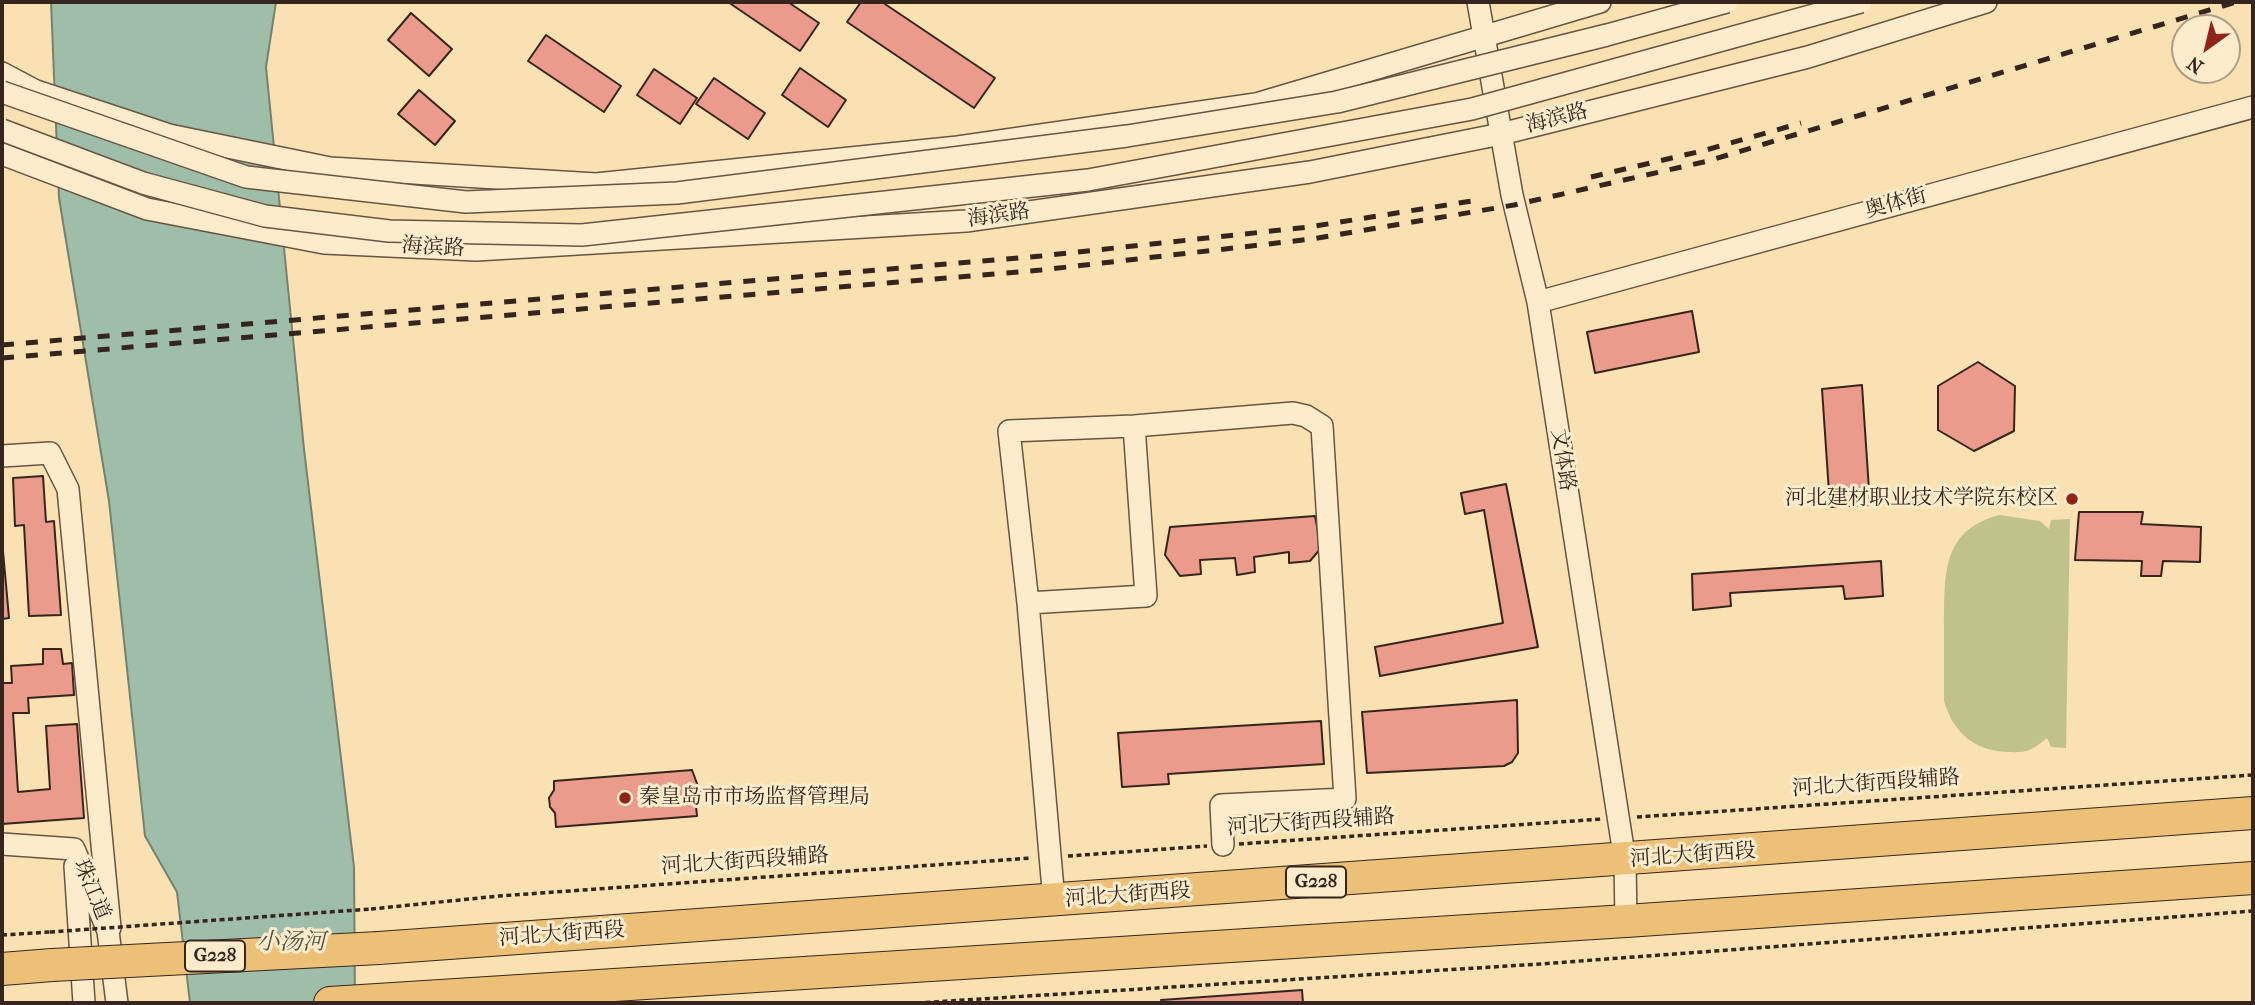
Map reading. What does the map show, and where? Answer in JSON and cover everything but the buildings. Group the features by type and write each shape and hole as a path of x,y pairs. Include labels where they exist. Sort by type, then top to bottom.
{"highway":[{"name":"河北大街西段","path":"2,969 379,948 1625,861 2253,813"},
{"path":"330,1003 634,994 2253,878"}],"street":[{"name":"文体路","path":"1478,2 1512,195 1538,302 1625,861 1626,922"},
{"path":"2,73 36,91 169,135 330,167 596,184 958,147 1256,104 1600,2"},
{"path":"2,92 246,177 466,202 677,193 1127,136 1337,102 1607,35 1727,2"},
{"name":"海滨路","path":"2,130 143,183 265,216 388,231 582,234 1088,180 1472,109 1861,2"},
{"name":"海滨路","path":"2,155 147,209 324,243 476,250 965,221 1310,172 1501,134 1808,57 1986,2"},
{"name":"奥体街","path":"1538,302 2253,107"},
{"path":"1054,901 1048,857 1028,603 1009,431 1134,426 1293,413 1306,416 1321,426 1345,799 1220,806 1223,845"},
{"path":"1028,603 1146,596 1134,426"},
{"path":"2,456 50,453 68,489 110,928"},
{"name":"珠江道","path":"2,844 74,849 108,931 117,1003"},
{"path":"74,849 84,1003"}],"path":[{"name":"河北大街西段辅路","path":"2,935 371,909 499,895 2253,775"},
{"path":"917,1003 1541,964 2253,911"}],"green space":[{"path":"1999,515 2040,521 2049,529 2051,520 2070,519 2066,748 2051,747 2047,738 2024,752 1984,748 1966,738 1959,730 1944,701 1945,589 1950,557 1956,543 1966,532 1980,522"}],"water":[{"name":"小汤河","path":"51,2 276,2 266,67 304,449 354,867 355,1003 190,1003 177,892 145,836 109,501 59,198"}],"railway":[{"path":"2,358 1041,270 1312,239 1514,205 1708,161 2236,2"},
{"path":"1591,177 1706,150 1801,123"},
{"path":"2,345 1041,256 1309,227 1478,200"}],"place":[{"name":"河北建材职业技术学院东校区","path":"2072,499"},
{"name":"秦皇岛市市场监督管理局","path":"625,798"}]}
